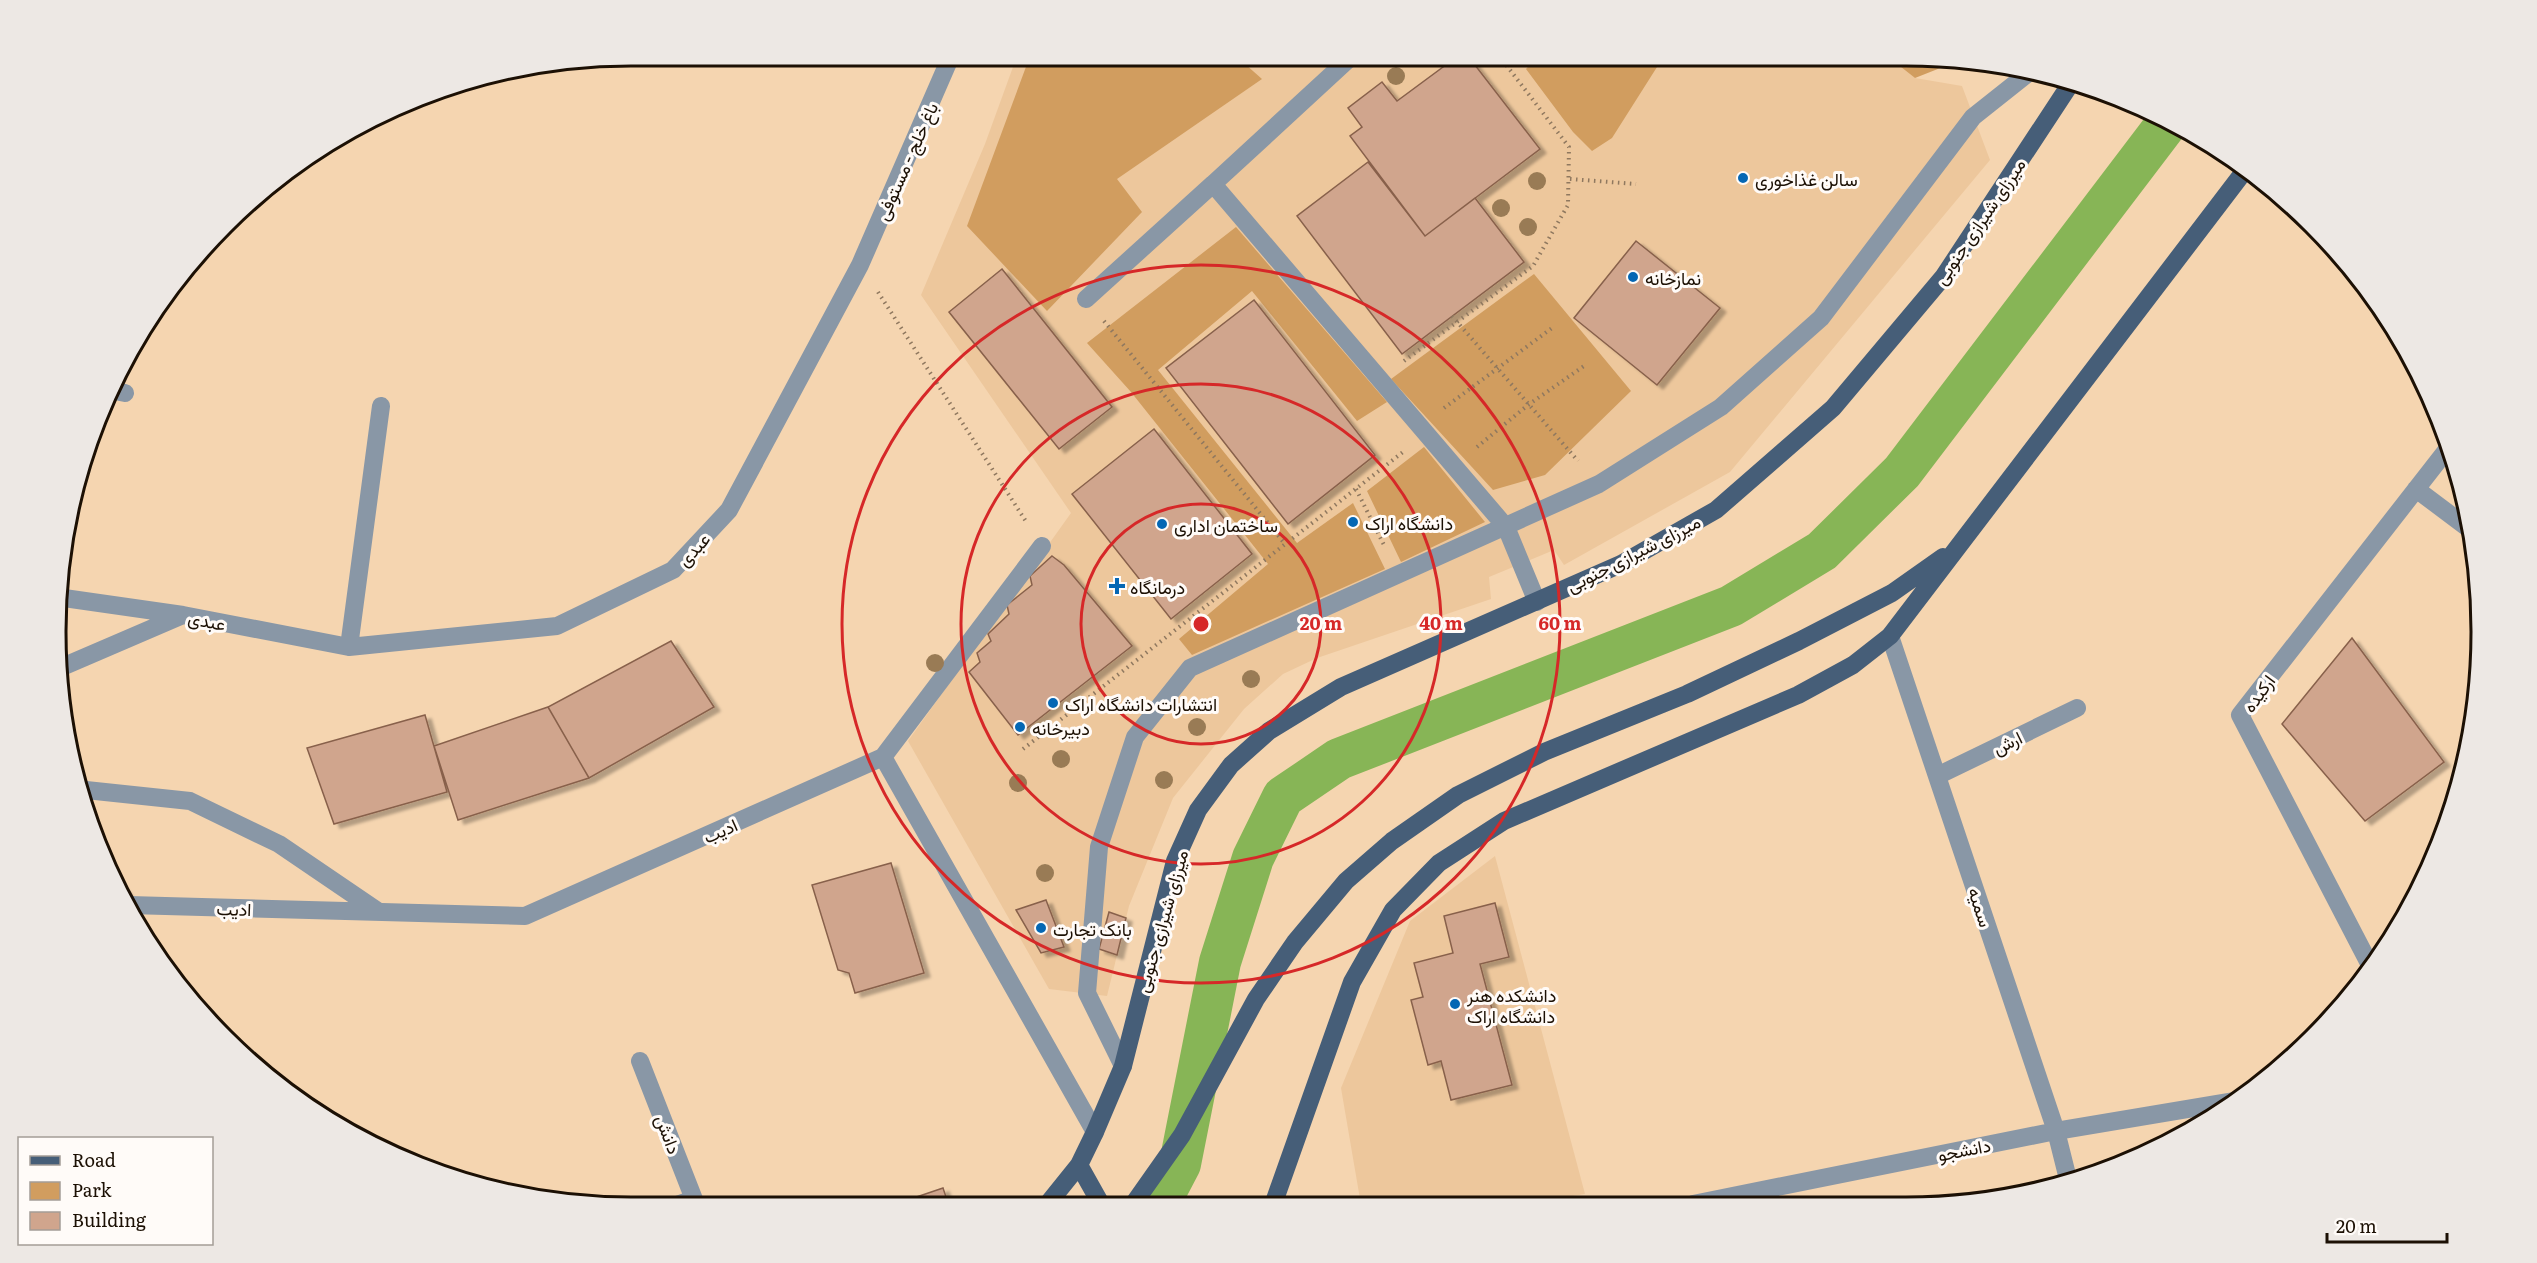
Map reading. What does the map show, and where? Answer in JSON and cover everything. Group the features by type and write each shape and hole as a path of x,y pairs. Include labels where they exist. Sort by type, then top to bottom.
{"main road":[{"name":"میرزای شیرازی جنوبی","path":"1053,1197 1079,1165 1123,1066 1175,861 1198,810 1231,765 1269,731 1341,687 1621,564 1716,510 1833,408 1944,276 2067,90"},
{"path":"1276,1197 1352,982 1393,910 1439,863 1504,822 1798,695 1853,665 1890,636 2241,176"},
{"path":"1138,1197 1182,1135 1256,999 1295,942 1346,881 1392,841 1458,795 1544,752 1687,694 1799,641 1892,593 1957,548"},
{"path":"1079,1165 1097,1197"}],"street":[{"name":"باغ خلج - مستوفی","path":"860,265 947,66"},
{"path":"1086,299 1341,66"},
{"path":"1123,1066 1087,993 1099,847 1134,737 1190,668 1599,484 1721,407 1821,318 1973,117 2022,78"},
{"path":"1213,184 1506,527 1538,602"},
{"name":"عبدی","path":"67,598 183,615 349,647 557,626 673,570 729,510 860,265"},
{"path":"349,647 381,406"},
{"name":"ارکیده","path":"2367,959 2240,715 2443,455"},
{"path":"2416,489 2460,522"},
{"path":"1042,546 883,757 1095,1132"},
{"path":"67,666 183,615"},
{"name":"سمیه","path":"1890,636 2056,1131 2067,1173"},
{"name":"ارش","path":"1937,776 2077,708"},
{"name":"ادیب","path":"138,906 525,916 883,757"},
{"path":"89,790 190,801 279,844 379,912"},
{"name":"دانش","path":"640,1061 694,1197"},
{"name":"دانشجو","path":"1728,1197 2056,1131 2216,1104"}],"path":[{"path":"1379,379 1533,266 1568,205 1569,147 1507,66"},
{"path":"1570,179 1636,184"},
{"path":"1086,299 1285,544"},
{"path":"892,313 1042,546"},
{"path":"1452,316 1570,451"},
{"path":"1438,412 1552,328"},
{"path":"1476,448 1528,405 1584,366"},
{"path":"1023,749 1426,434"},
{"path":"1356,489 1399,574"}],"shaded area":[{"name":"دانشگاه اراک","path":"1013,66 1900,66 1915,78 1962,86 1990,160 1730,472 1564,565 1554,550 1489,577 1491,599 1317,658 1283,674 1244,709 1173,798 1129,906 1107,996 1049,989 908,741 1071,513 921,295 985,144"},
{"name":"دانشکده هنر دانشگاه اراک","path":"1495,856 1585,1194 1566,1197 1360,1197 1341,1088 1410,921"}],"green space":[{"path":"1026,66 1247,66 1262,79 1117,179 1142,212 1047,311 967,226"},
{"path":"1529,66 1658,66 1612,138 1592,151 1573,132 1526,69"},
{"path":"1900,66 1943,67 1915,78"},
{"path":"1236,227 1387,402 1357,421 1252,291 1158,370 1297,543 1353,503 1385,569 1192,655 1179,639 1268,564 1131,392 1087,343"},
{"path":"1534,274 1631,391 1545,475 1493,490 1391,379"},
{"path":"1424,447 1485,522 1401,562 1367,491"}],"building":[{"path":"1444,66 1476,66 1540,149 1425,236 1350,136 1362,127 1348,108 1382,82 1397,101"},
{"path":"1368,162 1425,236 1475,198 1524,262 1402,354 1297,216"},
{"path":"1636,241 1720,308 1657,385 1574,318"},
{"path":"1002,269 1112,407 1059,449 949,312"},
{"path":"1254,300 1375,455 1288,524 1166,368"},
{"name":"ساختمان اداری","path":"1154,429 1252,554 1171,619 1072,494"},
{"path":"1052,556 1064,565 1132,646 1018,735 969,672 980,662 977,653 991,641 988,634 1009,614 1007,605 1032,585 1030,576"},
{"path":"2352,638 2444,762 2365,821 2282,724"},
{"path":"671,641 714,707 589,778 548,707"},
{"path":"548,707 589,778 458,820 434,746"},
{"path":"425,715 447,792 334,824 307,748"},
{"path":"891,863 924,973 855,993 849,973 838,970 812,885"},
{"name":"بانک تجارت","path":"1046,900 1064,947 1041,953 1016,910"},
{"path":"1495,903 1509,957 1480,964 1512,1085 1451,1100 1441,1061 1428,1065 1411,1000 1423,997 1414,963 1453,953 1444,916"},
{"path":"1109,912 1126,918 1117,955 1099,949"},
{"path":"943,1188 946,1197 916,1197"}],"waterway":[{"path":"1163,1197 1180,1164 1220,962 1253,858 1283,797 1339,759 1731,606 1822,551 1902,472 2163,128"}],"place":[{"name":"سالن غذاخوری","path":"1743,178"},
{"name":"نمازخانه","path":"1633,277"},
{"name":"دانشگاه اراک","path":"1353,522"},
{"name":"ساختمان اداری","path":"1162,524"},
{"name":"درمانگاه","path":"1117,586"},
{"name":"انتشارات دانشگاه اراک","path":"1053,703"},
{"name":"دبیرخانه","path":"1020,727"},
{"name":"بانک تجارت","path":"1041,928"},
{"name":"دانشکده هنر دانشگاه اراک","path":"1455,1004"}]}
